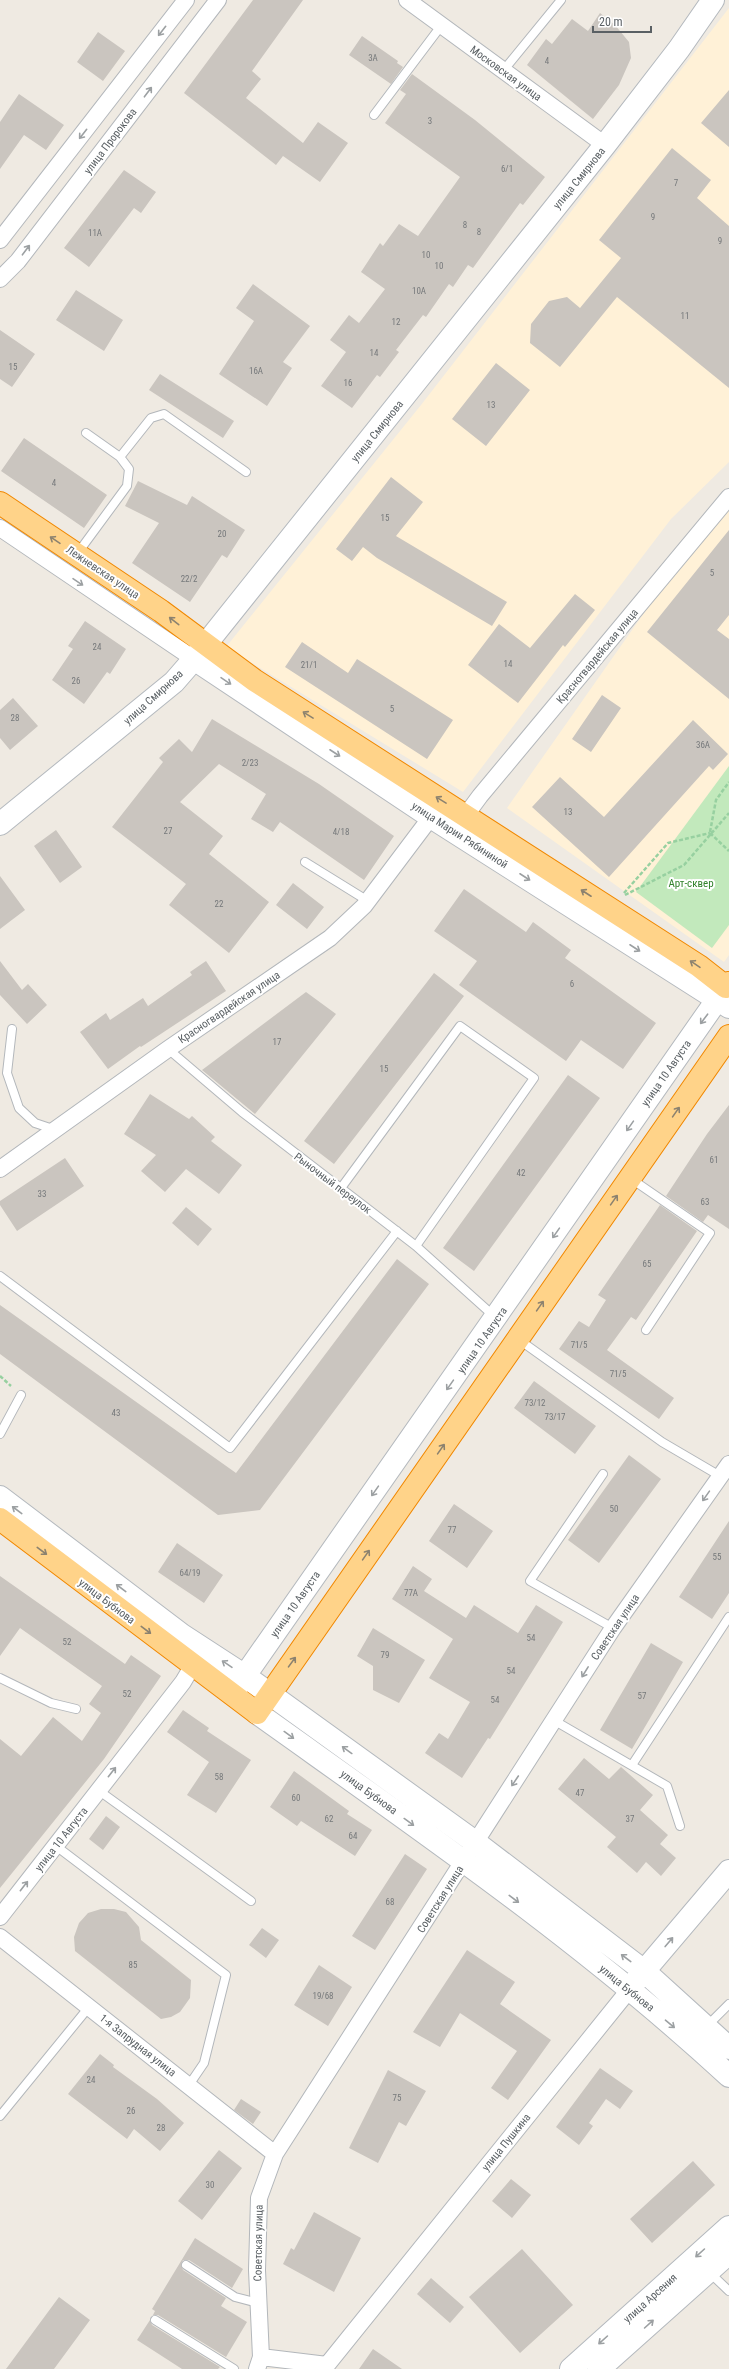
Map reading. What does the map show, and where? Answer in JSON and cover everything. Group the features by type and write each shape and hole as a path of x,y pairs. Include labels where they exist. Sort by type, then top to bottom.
{"highway":[{"name":"Лежневская улица","path":"0,503 161,611 199,652"},
{"name":"улица Марии Рябининой","path":"199,652 254,680 699,966 726,994"},
{"path":"257,1713 729,1036"},
{"name":"улица Бубнова","path":"2,1525 257,1713"}],"main road":[{"name":"улица Смирнова","path":"0,824 174,682 605,145 679,49 713,0"},
{"name":"улица Марии Рябининой","path":"199,652 431,817 726,994"},
{"name":"улица 10 Августа","path":"232,1695 726,994"},
{"path":"496,1319 517,1338"},
{"name":"улица Бубнова","path":"0,1497 182,1635 270,1694 469,1852 546,1922 729,2076"},
{"name":"улица Бубнова","path":"257,1713 469,1852 644,1971 707,2026 729,2048"},
{"name":"улица Пушкина","path":"628,1990 729,1871"},
{"name":"улица Арсения","path":"571,2369 729,2227"},
{"name":"улица Арсения","path":"599,2369 729,2253"}],"street":[{"path":"0,240 186,0"},
{"name":"улица Пророкова","path":"0,279 18,261 218,0"},
{"name":"Московская улица","path":"407,0 605,145"},
{"name":"Красногвардейская улица","path":"466,816 480,796 729,497"},
{"name":"Лежневская улица","path":"0,528 199,652"},
{"name":"Красногвардейская улица","path":"0,1170 168,1049 330,938 368,901 431,817"},
{"name":"Советская улица","path":"259,2363 259,2198 275,2154 555,1721 613,1628 726,1469"},
{"name":"улица 10 Августа","path":"0,1917 56,1846 193,1665"},
{"name":"1-я Запрудная улица","path":"0,1937 275,2154"},
{"name":"улица Пушкина","path":"259,2363 327,2364 628,1990"}],"lane":[{"path":"503,71 561,0"},
{"path":"374,115 441,26"},
{"path":"120,457 151,418 164,414 246,472"},
{"path":"77,555 127,486 129,469 120,457 86,433"},
{"path":"305,862 368,901"},
{"path":"340,1188 460,1026 534,1078 416,1246"},
{"path":"12,1029 7,1073 19,1108 35,1123 56,1130"},
{"name":"Рыночный переулок","path":"168,1049 242,1112 416,1246 496,1319"},
{"path":"629,1178 710,1233 646,1330"},
{"path":"0,1276 230,1448 397,1231"},
{"path":"517,1338 662,1442 726,1469"},
{"path":"0,1434 21,1395"},
{"path":"603,1474 530,1581 613,1628"},
{"path":"632,1764 729,1617"},
{"path":"0,1678 51,1703 76,1709"},
{"path":"555,1721 668,1786 680,1826"},
{"path":"98,1790 251,1901"},
{"path":"56,1846 226,1975 204,2063 189,2085"},
{"path":"707,2026 729,2004"},
{"path":"0,2116 89,2007"},
{"path":"186,2265 234,2297 258,2303"},
{"path":"708,2272 729,2291"},
{"path":"155,2320 234,2369"}],"path":[{"path":"710,833 716,800 729,782"},
{"path":"710,833 668,843 619,898 655,878 684,865 710,833 729,813"},
{"path":"710,833 729,852"}],"shaded area":[{"path":"729,8 729,462 671,519 463,792 226,647 421,405"},
{"path":"729,504 729,955 724,962 507,808 696,539"}],"green space":[{"name":"Арт-сквер","path":"729,766 729,925 712,948 636,892"}],"building":[{"path":"253,0 303,0 252,71 261,79 246,98 303,143 318,122 348,143 320,182 283,156 276,165 184,93"},
{"path":"600,13 615,25 629,42 631,58 619,85 593,119 527,65 546,39 552,44 572,19 588,31"},
{"path":"98,32 125,51 103,81 77,62"},
{"path":"362,36 398,61 397,63 403,67 391,84 349,55"},
{"path":"412,74 475,120 545,177 523,205 520,203 473,268 468,265 453,287 449,284 426,317 423,315 396,350 399,352 380,377 377,375 352,408 321,386 346,352 330,340 349,315 359,323 385,289 361,272 380,243 383,246 399,224 418,236 460,177 385,123 406,94 400,90"},
{"path":"729,90 729,147 701,123"},
{"path":"19,94 64,125 46,150 24,135 0,169 0,122"},
{"path":"672,148 711,180 697,198 729,226 729,388 617,297 560,367 530,343 531,324 549,301 567,297 580,308 621,258 599,240"},
{"path":"124,170 156,192 141,213 134,208 89,267 64,248"},
{"path":"253,284 310,326 283,362 292,368 267,406 219,374 254,321 236,308"},
{"path":"76,290 123,320 104,351 56,320"},
{"path":"0,330 35,354 12,387 0,379"},
{"path":"496,363 530,390 486,446 452,419"},
{"path":"160,374 234,421 223,438 149,390"},
{"path":"24,438 107,495 84,528 1,471"},
{"path":"391,477 423,502 396,536 507,602 492,626 377,558 363,547 352,561 336,549"},
{"path":"138,481 187,505 192,496 245,530 227,558 222,555 190,602 132,563 159,523 125,506"},
{"path":"729,530 729,615 717,630 729,639 729,699 647,632"},
{"path":"575,594 595,610 565,647 563,645 518,703 468,665 499,624 530,648"},
{"path":"85,621 126,649 110,674 107,672 84,704 52,680 73,649 68,646"},
{"path":"302,642 348,673 357,659 453,720 427,759 285,667"},
{"path":"602,695 621,708 591,752 572,739"},
{"path":"13,698 38,726 10,750 0,738 0,710"},
{"path":"212,719 319,784 394,836 364,880 280,822 273,832 251,819 266,794 219,764 180,802 223,836 209,854 269,902 229,953 169,905 186,884 112,827 163,762 159,758 179,739 192,752"},
{"path":"693,720 728,754 713,770 709,766 609,877 532,807 560,777 604,817"},
{"path":"56,830 82,867 60,883 34,846"},
{"path":"0,876 25,910 0,929"},
{"path":"293,883 324,907 307,929 276,905"},
{"path":"464,889 526,932 533,922 571,950 565,958 656,1023 623,1069 581,1040 566,1061 459,985 477,961 434,931"},
{"path":"0,961 22,990 28,984 47,1005 27,1024 0,995"},
{"path":"206,961 226,991 141,1047 140,1046 108,1069 80,1032 106,1013 110,1020 143,998 148,1006 192,975 190,972"},
{"path":"434,973 464,996 334,1164 304,1141"},
{"path":"306,992 336,1014 255,1114 202,1070"},
{"path":"568,1075 600,1098 474,1271 443,1248"},
{"path":"150,1094 189,1119 192,1116 215,1137 211,1141 242,1165 219,1194 186,1169 165,1192 141,1171 156,1155 124,1134"},
{"path":"729,1105 729,1229 708,1215 703,1222 666,1196 707,1134"},
{"path":"65,1158 84,1186 17,1231 0,1205 0,1201"},
{"path":"660,1205 697,1231 636,1320 631,1317 607,1350 674,1398 659,1419 559,1349 579,1321 589,1327 606,1300 598,1295"},
{"path":"186,1207 212,1229 198,1246 172,1223"},
{"path":"397,1259 429,1284 260,1510 218,1515 0,1354 0,1305 236,1473"},
{"path":"534,1381 596,1426 575,1454 514,1408"},
{"path":"629,1455 661,1479 599,1563 568,1540"},
{"path":"454,1504 493,1531 467,1568 429,1541"},
{"path":"729,1521 729,1593 712,1619 679,1597"},
{"path":"177,1543 223,1575 204,1603 158,1572"},
{"path":"413,1566 432,1579 424,1591 466,1618 474,1605 518,1633 536,1605 563,1622 490,1739 488,1738 462,1778 425,1753 439,1733 448,1739 470,1702 429,1678 453,1639 392,1599"},
{"path":"0,1576 125,1664 131,1655 161,1676 104,1759 0,1888 0,1739 21,1756 53,1717 82,1741 101,1713 89,1704 102,1686 20,1628 0,1656"},
{"path":"373,1628 425,1660 399,1703 373,1690 373,1666 357,1656"},
{"path":"651,1643 683,1662 632,1749 600,1730"},
{"path":"183,1710 209,1728 207,1731 251,1760 216,1813 187,1795 209,1762 167,1732"},
{"path":"584,1758 609,1779 621,1767 653,1795 640,1810 668,1835 660,1844 676,1858 661,1876 646,1862 637,1873 607,1847 616,1837 558,1789"},
{"path":"294,1771 349,1811 347,1814 372,1830 355,1856 301,1821 297,1826 270,1807"},
{"path":"106,1816 120,1827 103,1850 89,1839"},
{"path":"405,1854 427,1869 375,1950 352,1936"},
{"path":"101,1909 114,1909 126,1912 139,1927 141,1940 191,1980 190,1998 180,2012 171,2017 161,2019 75,1951 74,1937 79,1923 88,1913"},
{"path":"262,1928 279,1940 266,1958 249,1945"},
{"path":"467,1950 515,1982 500,2004 551,2040 508,2100 491,2088 517,2051 460,2013 440,2047 413,2032"},
{"path":"319,1965 352,1987 328,2026 294,2005"},
{"path":"100,2054 114,2065 113,2067 157,2099 184,2123 160,2151 134,2129 127,2139 68,2094"},
{"path":"600,2068 633,2091 620,2109 606,2099 589,2123 593,2126 579,2145 556,2127"},
{"path":"388,2070 426,2091 406,2126 399,2122 378,2163 349,2148"},
{"path":"241,2099 261,2112 253,2124 234,2110"},
{"path":"219,2150 242,2168 202,2220 178,2201"},
{"path":"693,2161 715,2185 652,2243 630,2219"},
{"path":"511,2179 531,2195 512,2218 492,2201"},
{"path":"314,2212 361,2238 334,2292 283,2264 291,2248 294,2250"},
{"path":"195,2238 243,2269 232,2288 189,2260 183,2260 181,2264 183,2270 226,2298 221,2306 247,2322 226,2357 158,2315 153,2315 155,2311 152,2309"},
{"path":"522,2249 573,2305 520,2353 469,2297"},
{"path":"431,2278 464,2307 450,2323 417,2294"},
{"path":"59,2297 90,2320 54,2369 6,2369"},
{"path":"150,2320 152,2325 220,2367 218,2369 182,2369 137,2340"},
{"path":"373,2349 402,2369 359,2369"}]}
